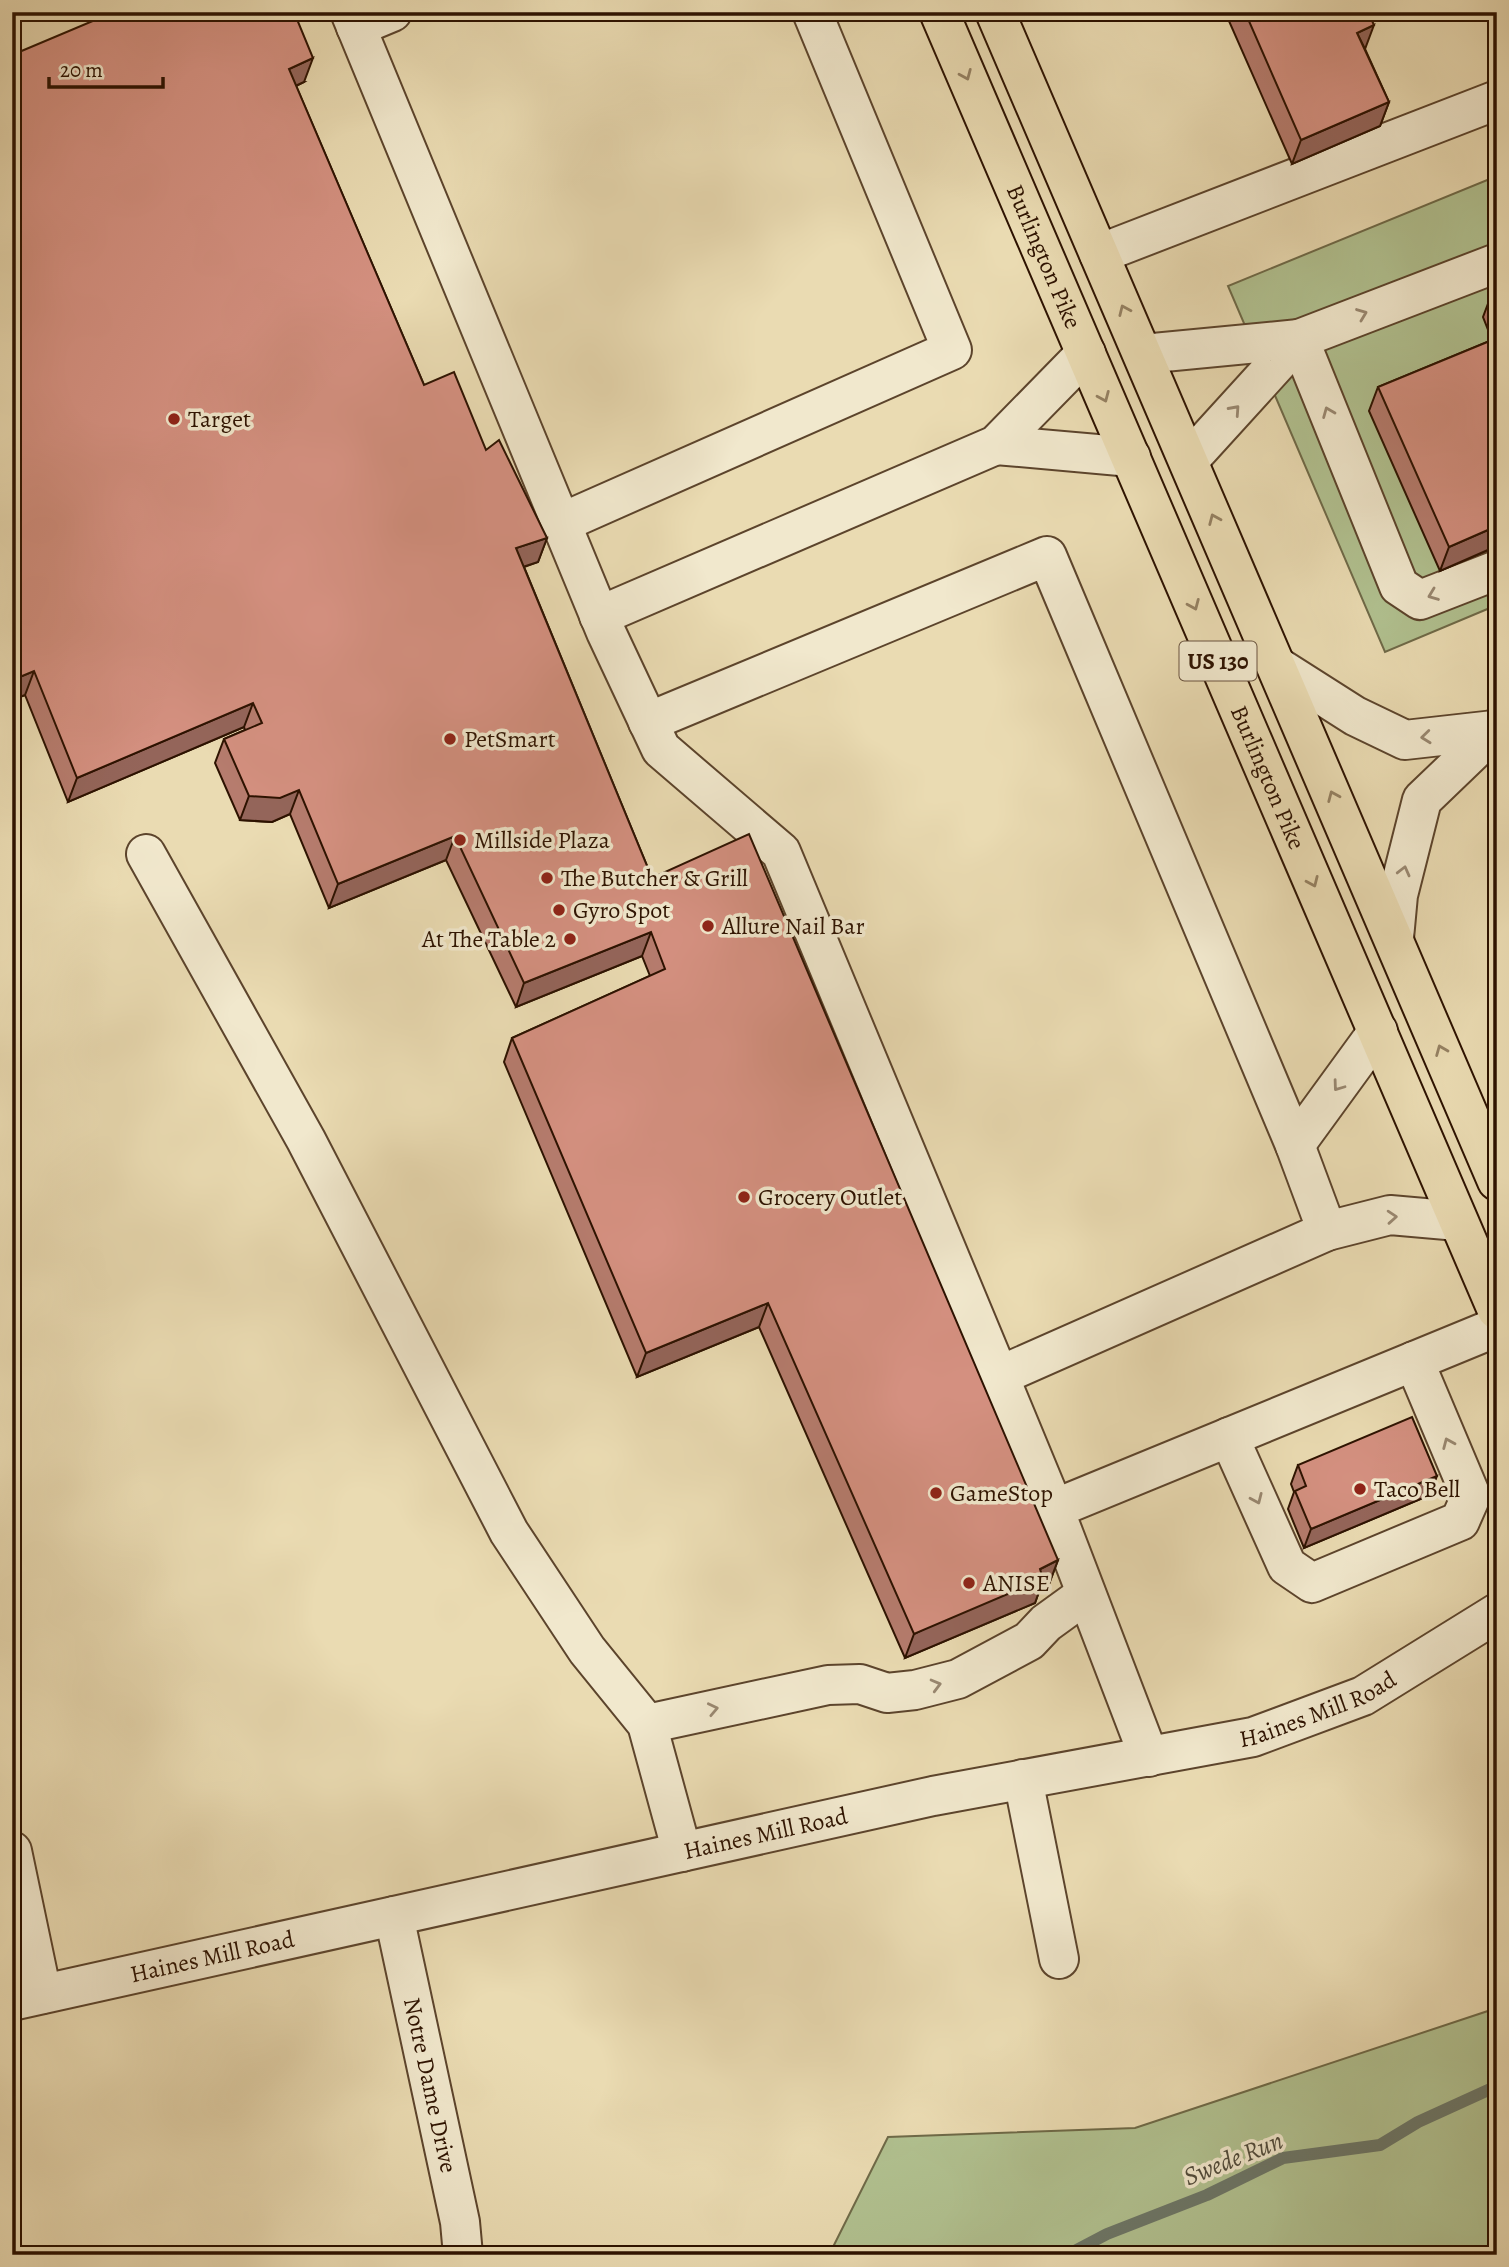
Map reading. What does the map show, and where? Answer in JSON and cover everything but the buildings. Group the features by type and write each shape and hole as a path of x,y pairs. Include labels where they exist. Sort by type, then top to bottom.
{"highway":[{"name":"Burlington Pike","path":"939,12 1497,1310"},
{"name":"US 130","path":"995,12 1394,938 1480,1113 1497,1181"}],"street":[{"path":"392,12 353,20 600,616 661,749 781,852 1054,1509 1149,1757"},
{"path":"561,523 952,350 812,12"},
{"path":"1099,254 1497,100"},
{"path":"1143,354 1298,339 1497,263"},
{"path":"1189,460 1298,339"},
{"path":"1298,339 1399,586 1420,600 1497,570"},
{"path":"600,616 996,445 1086,353"},
{"path":"996,445 1131,457"},
{"path":"648,722 1047,556 1295,1146 1327,1231"},
{"path":"1278,667 1354,716 1405,740 1496,731"},
{"path":"1394,938 1398,895 1422,800 1496,731"},
{"path":"146,854 306,1140 509,1532 587,1650 646,1724 682,1852"},
{"path":"1295,1146 1378,1031"},
{"path":"999,1376 1327,1231 1390,1215 1458,1221"},
{"path":"1054,1509 1497,1326"},
{"path":"1229,1437 1287,1566 1312,1583 1460,1521 1471,1496 1414,1361"},
{"path":"646,1724 828,1685 860,1684 887,1692 915,1690 958,1679 1029,1641 1046,1623 1086,1594"},
{"name":"Haines Mill Road","path":"27,1998 1023,1779 1253,1737 1363,1696 1497,1613"},
{"path":"1023,1779 1059,1959"},
{"path":"12,1851 27,1998"},
{"name":"Notre Dame Drive","path":"394,1916 460,2222 463,2255"}],"green space":[{"path":"1497,176 1497,605 1385,652 1228,286"},
{"path":"1497,2008 1497,2255 829,2255 888,2137 1135,2128"}],"waterway":[{"name":"Swede Run","path":"1067,2255 1107,2234 1207,2195 1283,2158 1380,2145 1418,2122 1497,2086"}],"place":[{"name":"Target","path":"174,419"},
{"name":"PetSmart","path":"450,739"},
{"name":"Millside Plaza","path":"460,840"},
{"name":"The Butcher & Grill","path":"547,878"},
{"name":"Gyro Spot","path":"559,910"},
{"name":"Allure Nail Bar","path":"708,926"},
{"name":"At The Table 2","path":"570,939"},
{"name":"Grocery Outlet","path":"744,1197"},
{"name":"Taco Bell","path":"1360,1489"},
{"name":"GameStop","path":"936,1493"},
{"name":"ANISE","path":"969,1583"}]}
